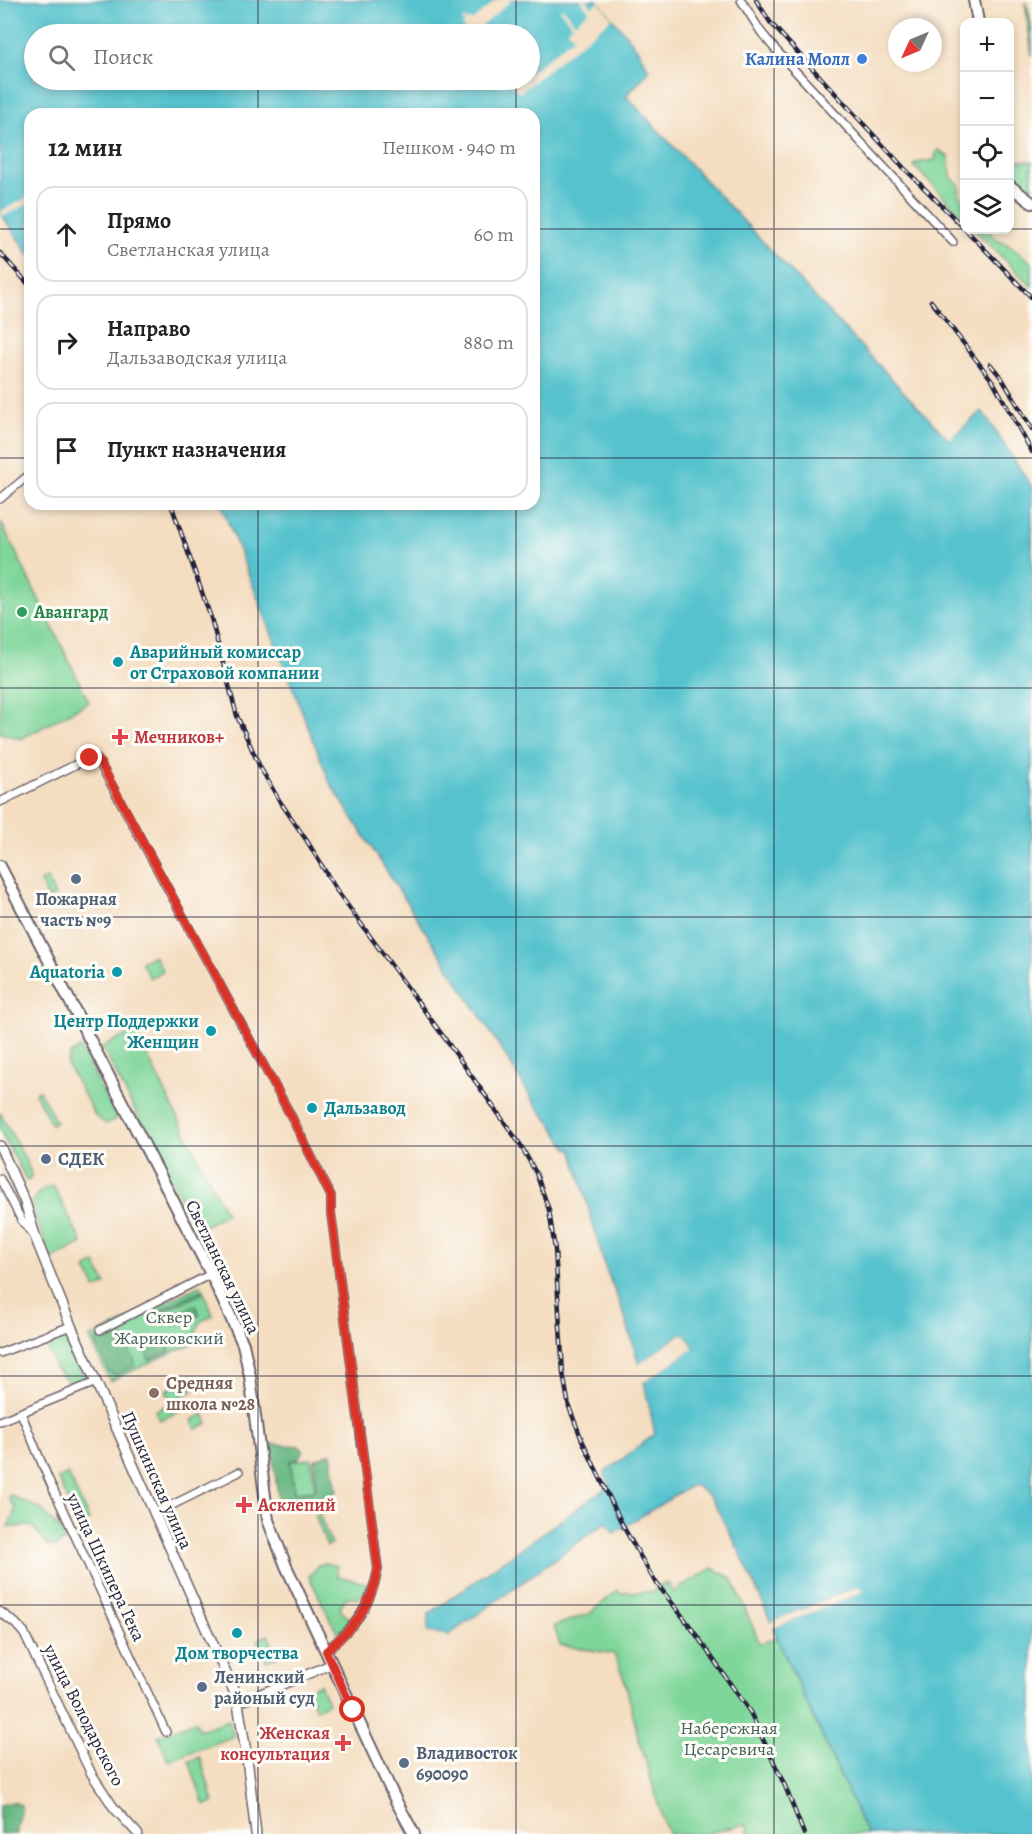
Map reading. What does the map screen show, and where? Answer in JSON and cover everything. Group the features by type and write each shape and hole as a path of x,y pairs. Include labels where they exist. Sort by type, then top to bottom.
{"main road":[{"path":"974,0 977,18"},
{"path":"1014,189 1032,203"},
{"name":"Светланская улица","path":"0,866 211,1274 241,1340 250,1376 268,1520 286,1566 396,1801 414,1834"},
{"name":"Пушкинская улица","path":"0,1146 25,1202 36,1239 71,1326 238,1703 256,1834"}],"street":[{"path":"741,0 761,32 775,49 953,242"},
{"path":"0,500 24,479"},
{"path":"0,802 87,759 95,757 101,764 290,1114 331,1196 378,1569 374,1589 364,1609 356,1621 326,1651"},
{"path":"0,1179 22,1221 36,1239"},
{"path":"100,1330 211,1274"},
{"path":"0,1353 71,1326"},
{"path":"0,1421 96,1382"},
{"name":"улица Шкипера Гека","path":"21,1413 48,1478 166,1732"},
{"path":"154,1514 239,1472"},
{"name":"улица Володарского","path":"0,1612 24,1633 91,1773 114,1808 138,1834"},
{"path":"238,1703 332,1664"}],"green space":[{"path":"1025,2 1032,35 1032,56"},
{"path":"938,150 949,157 952,178 960,186 960,214 914,166 916,163 935,160"},
{"path":"1014,161 1032,161 1032,189 1014,172"},
{"path":"979,234 991,234 1032,263 1032,287"},
{"name":"Авангард","path":"1,522 89,702 21,739 0,733"},
{"path":"47,878 55,896 49,899 40,882"},
{"path":"154,955 163,971 150,978 141,962"},
{"path":"135,1031 226,1214 197,1230 102,1047"},
{"path":"81,1048 117,1119 106,1124 96,1117 67,1064 70,1054"},
{"path":"39,1090 56,1122 51,1124 35,1093"},
{"path":"0,1112 28,1165 30,1180 26,1179 0,1130"},
{"path":"53,1185 82,1243 51,1260 32,1208 36,1196"},
{"path":"95,1263 106,1284 96,1289 86,1269"},
{"name":"Сквер Жариковский","path":"201,1285 213,1315 200,1322 191,1344 110,1381 90,1338"},
{"path":"201,1290 203,1293 161,1313 160,1310"},
{"path":"195,1305 200,1315 175,1325 172,1316"},
{"path":"115,1331 120,1333 135,1362 134,1366 116,1375 110,1373 96,1343 97,1340"},
{"path":"67,1337 84,1378 71,1384 56,1369 46,1345"},
{"path":"168,1340 169,1351 148,1359 147,1350"},
{"path":"177,1385 180,1392 191,1387 193,1391 171,1401 166,1390"},
{"path":"182,1398 187,1408 160,1420 155,1411"},
{"path":"204,1414 208,1424 196,1429 192,1420"},
{"path":"271,1444 299,1446 303,1450 298,1459 290,1461 294,1493 316,1490 314,1460 331,1454 337,1491 334,1494 280,1509"},
{"path":"311,1459 315,1490 294,1492 291,1461"},
{"path":"68,1474 89,1520 78,1525 72,1511 74,1503 68,1500 58,1479"},
{"path":"10,1495 42,1510 60,1528 66,1538 54,1547 50,1547 31,1526 8,1527 16,1508 8,1499"},
{"path":"319,1513 331,1544 327,1546 315,1515"},
{"path":"325,1563 337,1566 337,1576 371,1584 367,1596 361,1594 357,1599 347,1597 341,1605 341,1611 351,1620 341,1631 337,1632 309,1577 318,1565"},
{"name":"Набережная Цесаревича","path":"712,1568 732,1578 760,1644 776,1637 867,1834 749,1834 746,1824 705,1834 669,1834 637,1732 626,1684 614,1654 560,1645 554,1626 589,1614 618,1590 621,1594 653,1592 658,1586 668,1583 673,1592"},
{"path":"268,1635 278,1656 266,1661 257,1640"},
{"path":"320,1684 328,1703 316,1709 307,1690"},
{"path":"229,1720 234,1736 168,1761 158,1736 195,1721 199,1730"},
{"path":"200,1757 214,1802 204,1805 189,1761"},
{"path":"13,1802 21,1805 17,1834 0,1834 0,1805"}],"water":[{"path":"0,0 597,0 633,43 649,71 626,96 949,440 982,411 1032,487 1032,1834 867,1834 774,1631 774,1628 863,1591 859,1586 771,1622 740,1552 711,1498 698,1487 692,1485 614,1533 606,1522 449,1635 428,1632 429,1614 610,1485 604,1473 655,1434 644,1382 694,1347 683,1333 639,1364 624,1314 605,1267 572,1149 568,1149 533,1101 330,783 223,510 540,510 540,108 24,108 24,248 0,212"}],"pier":[{"path":"496,0 512,0 485,24 464,24 462,20 464,18 472,21"},
{"path":"581,0 586,0 592,7 599,2 612,18 540,76 540,65 574,37 568,29 572,25 560,10 563,8 575,23 589,11"},
{"path":"24,199 24,206 3,216 0,212"},
{"path":"683,1333 694,1348 644,1382 643,1379 690,1347 683,1337 640,1366 639,1364"},
{"path":"859,1586 864,1591 774,1628 771,1622"}],"railway":[{"path":"756,0 770,22 788,42 904,168 960,224"},
{"path":"970,234 1032,298"},
{"path":"0,253 24,279"},
{"path":"931,301 994,383 1032,452"},
{"path":"990,364 1001,377 1032,429"},
{"path":"173,510 211,618 237,716 260,767 337,891 520,1144 536,1173 549,1210 555,1250 563,1373 569,1407 582,1440 624,1528 654,1580 690,1626 750,1712 785,1786 804,1834"}],"place":[{"name":"Калина Молл","path":"862,59"},
{"name":"Авангард","path":"22,612"},
{"name":"Аварийный комиссар от Страховой компании","path":"118,662"},
{"name":"Мечников+","path":"120,737"},
{"name":"Пожарная часть №9","path":"76,879"},
{"name":"Aquatoria","path":"117,972"},
{"name":"Центр Поддержки Женщин","path":"211,1031"},
{"name":"Дальзавод","path":"312,1108"},
{"name":"СДЕК","path":"46,1159"},
{"name":"Средняя школа №28","path":"154,1393"},
{"name":"Асклепий","path":"244,1505"},
{"name":"Дом творчества","path":"237,1633"},
{"name":"Ленинский районый суд","path":"202,1687"},
{"name":"Женская консультация","path":"343,1743"},
{"name":"Владивосток 690090","path":"404,1763"}],"route":[{"path":"90,758 95,757 99,760 290,1114 331,1196 331,1213 378,1569 374,1589 356,1621 326,1651 353,1710"}]}
